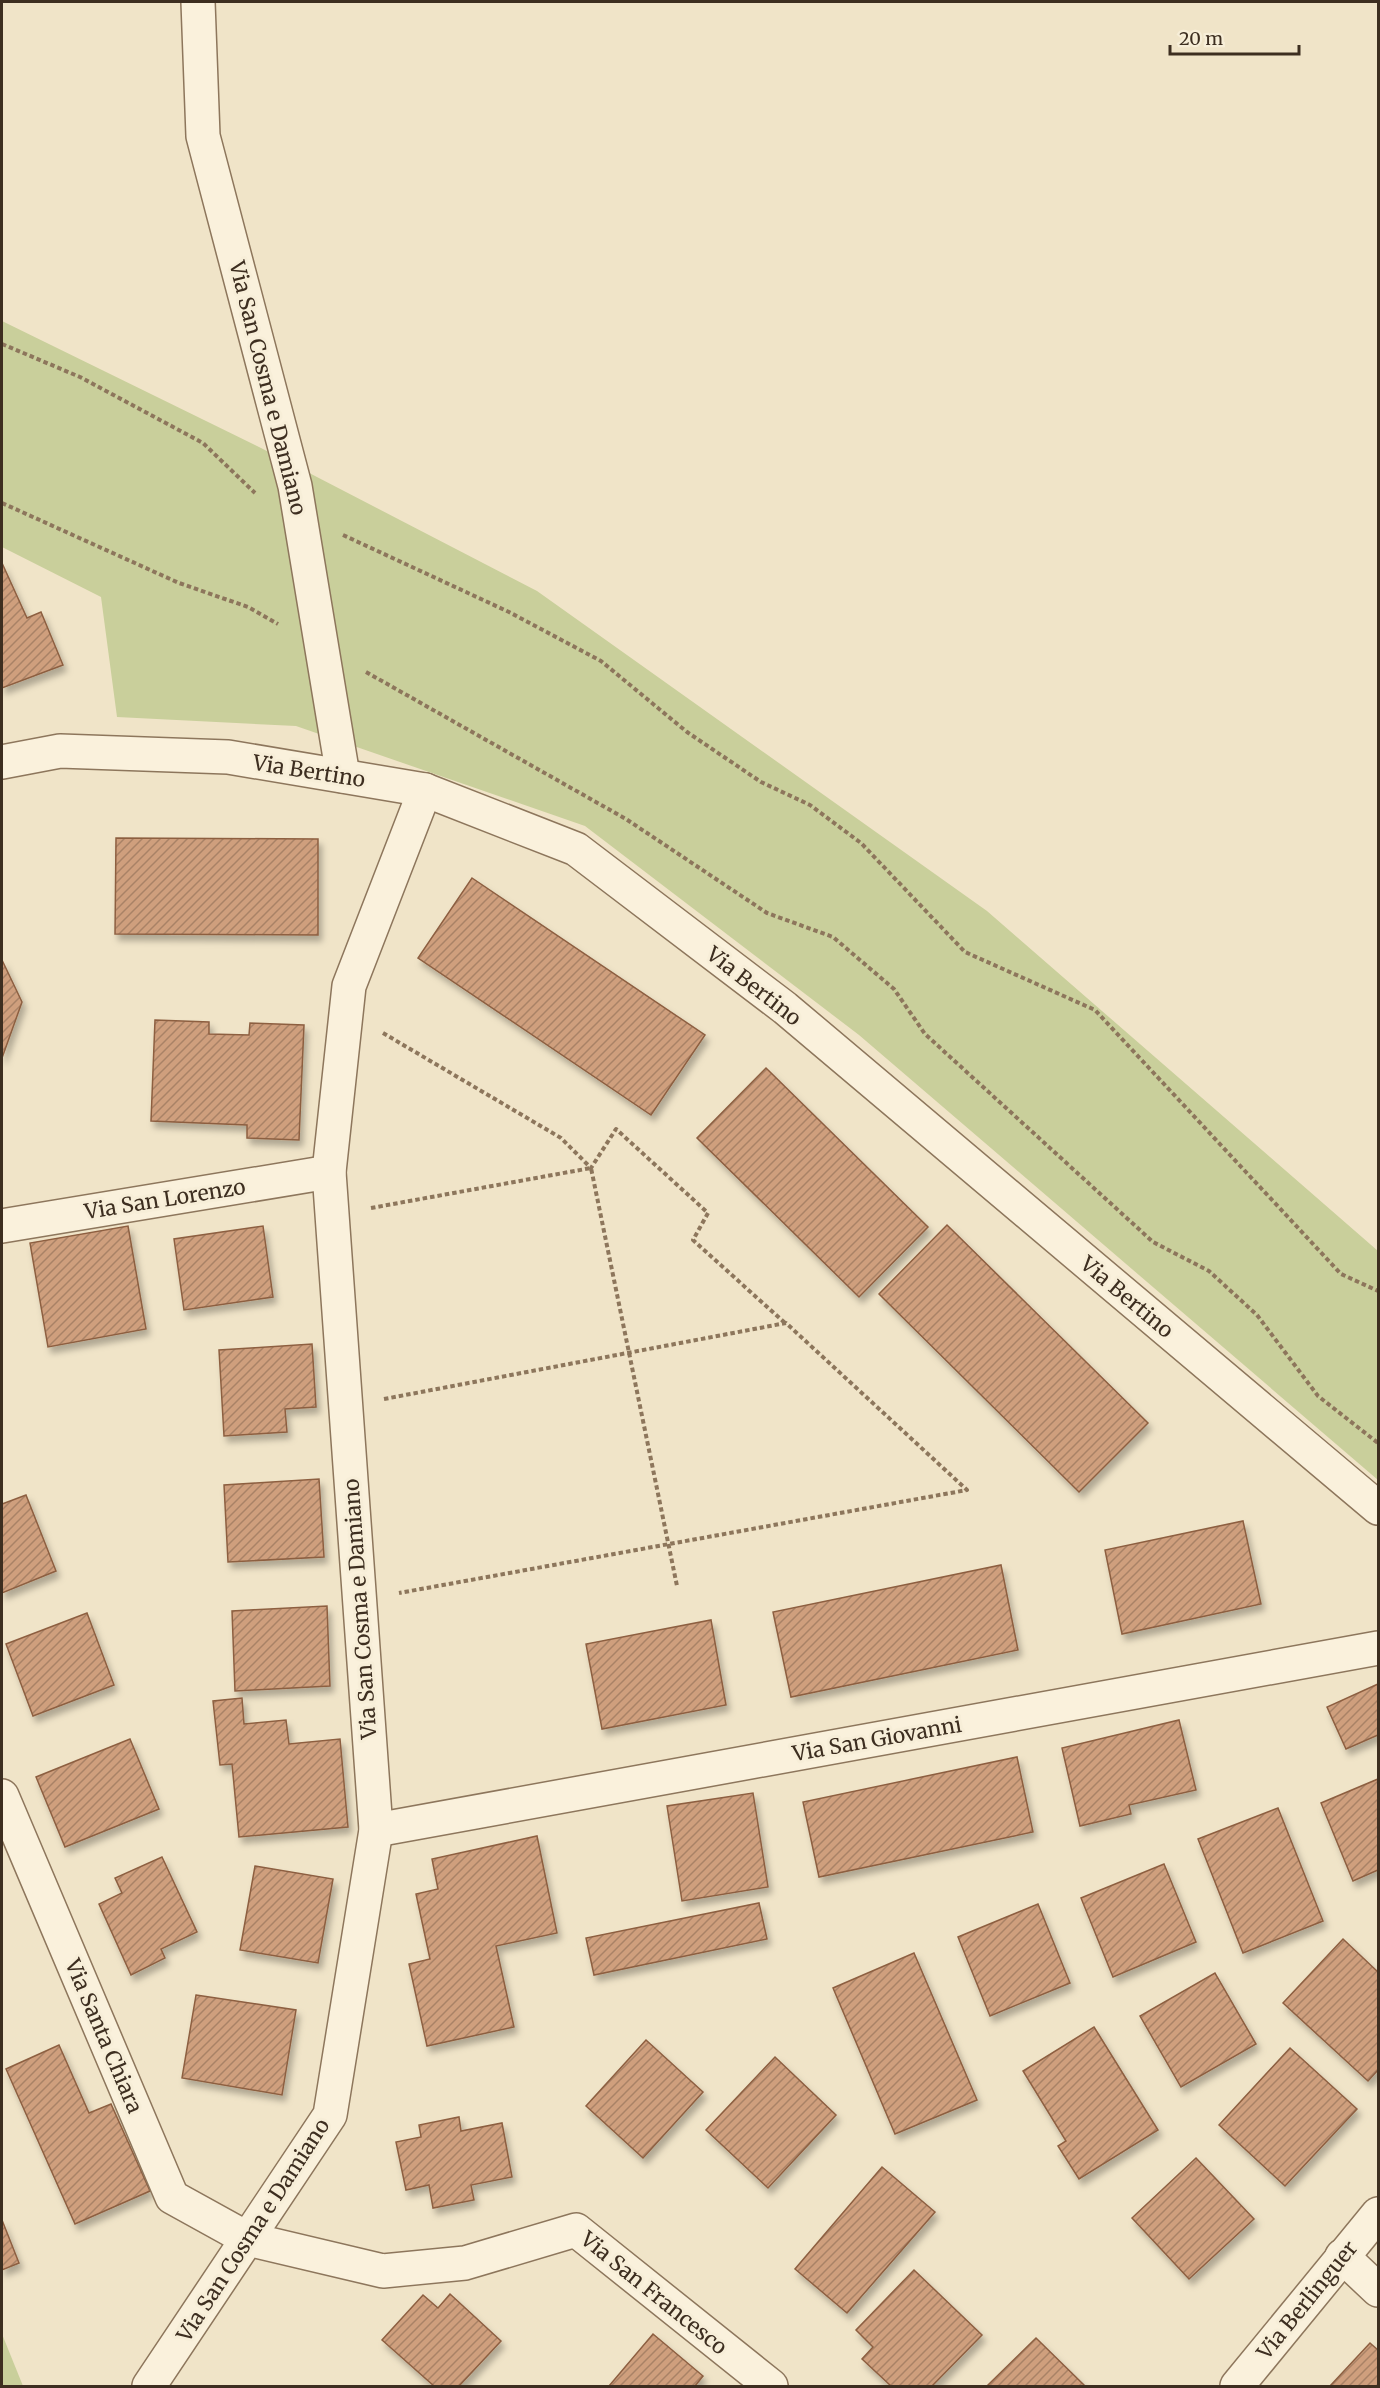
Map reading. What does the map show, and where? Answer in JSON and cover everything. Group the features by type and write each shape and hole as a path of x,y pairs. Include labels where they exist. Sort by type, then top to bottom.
{"street":[{"name":"Via San Cosma e Damiano","path":"198,2 203,136 295,486 343,776"},
{"name":"Via Bertino","path":"2,762 60,751 228,758 425,790 576,849 785,1008 1378,1508"},
{"name":"Via San Cosma e Damiano","path":"149,2386 330,2115 375,1830 329,1172 349,986 425,790"},
{"name":"Via San Lorenzo","path":"2,1226 329,1172"},
{"name":"Via San Giovanni","path":"375,1830 1378,1648"},
{"name":"Via Santa Chiara","path":"2,1796 172,2197 248,2239"},
{"name":"Via Berlinguer","path":"1237,2386 1378,2214"},
{"name":"Via San Francesco","path":"248,2239 383,2271 465,2263 576,2230 771,2386"},
{"path":"1342,2256 1378,2290"}],"path":[{"path":"2,344 80,377 203,443 258,496 509,612 601,661 687,732 761,782 810,805 861,843 965,952 1095,1010 1341,1274 1378,1291"},
{"path":"346,1011 561,1138 591,1168 677,1586"},
{"path":"332,1215 591,1168 616,1130 708,1213 693,1240 967,1490 359,1600"},
{"path":"345,1407 786,1323"}],"green space":[{"path":"2,321 261,448 537,591 987,911 1378,1251 1378,1480 859,1035 585,826 296,726 117,717 101,597 2,547"},
{"path":"2,2334 23,2386 2,2386"}],"building":[{"path":"2,563 27,618 41,612 63,665 2,688"},
{"path":"116,838 318,839 318,935 115,934"},
{"path":"472,878 705,1035 651,1115 418,958"},
{"path":"2,960 22,1002 2,1058"},
{"path":"155,1020 209,1022 209,1034 249,1035 250,1023 304,1025 299,1140 247,1138 247,1125 151,1121"},
{"path":"766,1068 928,1227 859,1297 697,1138"},
{"path":"947,1225 1148,1423 1079,1492 879,1294"},
{"path":"128,1226 146,1329 48,1347 30,1243"},
{"path":"263,1226 273,1297 184,1310 174,1239"},
{"path":"312,1344 316,1407 285,1409 287,1432 224,1436 219,1350"},
{"path":"319,1479 324,1557 228,1562 224,1485"},
{"path":"26,1495 56,1571 2,1593 2,1504"},
{"path":"1243,1521 1261,1604 1122,1634 1105,1550"},
{"path":"1001,1565 1018,1650 791,1697 773,1612"},
{"path":"327,1606 330,1686 235,1691 232,1611"},
{"path":"87,1613 114,1685 33,1716 6,1644"},
{"path":"711,1620 726,1705 602,1729 586,1644"},
{"path":"1378,1684 1378,1735 1346,1749 1327,1707"},
{"path":"242,1698 244,1724 286,1720 289,1744 340,1739 348,1827 239,1837 232,1764 220,1765 213,1701"},
{"path":"1179,1720 1196,1790 1129,1805 1131,1814 1080,1826 1062,1748"},
{"path":"130,1739 159,1809 65,1847 36,1777"},
{"path":"1017,1757 1033,1832 819,1877 803,1802"},
{"path":"1378,1779 1378,1870 1353,1881 1321,1803"},
{"path":"753,1793 768,1887 682,1901 667,1806"},
{"path":"1278,1808 1323,1921 1243,1953 1198,1839"},
{"path":"537,1836 557,1933 496,1946 514,2027 427,2046 409,1964 430,1959 416,1894 438,1889 432,1859"},
{"path":"162,1857 197,1932 161,1949 165,1958 131,1975 99,1904 122,1893 115,1878"},
{"path":"1164,1864 1196,1942 1113,1977 1081,1898"},
{"path":"255,1866 333,1879 318,1963 240,1950"},
{"path":"759,1903 767,1939 594,1975 586,1938"},
{"path":"1038,1904 1070,1983 990,2016 958,1937"},
{"path":"1343,1939 1378,1972 1378,2070 1368,2081 1283,2003"},
{"path":"914,1953 977,2100 895,2134 833,1988"},
{"path":"1215,1973 1256,2044 1181,2087 1140,2016"},
{"path":"196,1995 296,2010 282,2095 182,2078"},
{"path":"1094,2027 1158,2130 1079,2179 1058,2146 1066,2141 1023,2071"},
{"path":"646,2040 703,2092 643,2158 586,2106"},
{"path":"59,2045 89,2113 111,2104 150,2191 75,2224 6,2069"},
{"path":"1290,2048 1357,2109 1285,2186 1219,2125"},
{"path":"775,2057 836,2115 768,2188 706,2130"},
{"path":"459,2117 461,2131 502,2123 512,2177 471,2185 474,2200 433,2208 429,2185 406,2190 396,2142 421,2137 419,2125"},
{"path":"1196,2158 1254,2219 1189,2279 1132,2218"},
{"path":"882,2167 935,2212 847,2313 795,2269"},
{"path":"2,2220 19,2263 2,2270"},
{"path":"914,2270 982,2335 932,2386 891,2386 862,2359 873,2347 856,2330"},
{"path":"450,2294 501,2341 459,2386 434,2386 382,2340 423,2295 438,2308"},
{"path":"653,2334 703,2376 695,2386 609,2386"},
{"path":"1036,2338 1085,2386 987,2386"},
{"path":"1370,2343 1378,2350 1378,2386 1330,2386"}]}
